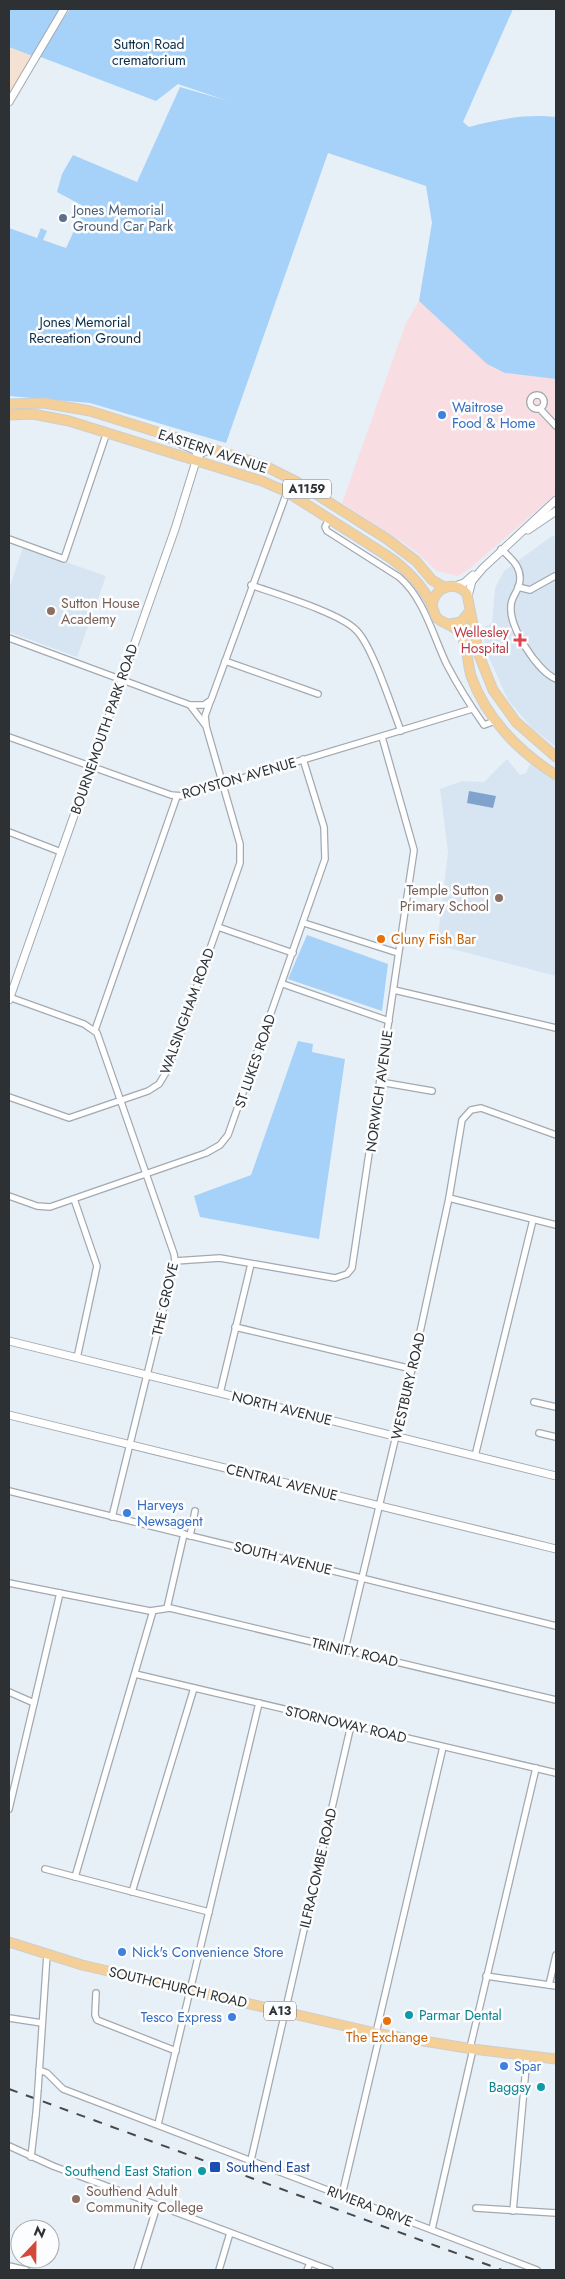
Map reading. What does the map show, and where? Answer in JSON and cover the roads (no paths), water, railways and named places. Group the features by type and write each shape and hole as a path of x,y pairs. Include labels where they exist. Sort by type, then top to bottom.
{"main road":[{"name":"EASTERN AVENUE","path":"9,404 44,403 90,411 263,465 297,482 406,552 432,580 444,587"},
{"name":"EASTERN AVENUE","path":"9,415 46,416 197,458 262,481 287,492 396,562 419,585 432,605 437,618 450,624 461,635 474,684 495,721 522,749 556,775"},
{"path":"432,605 435,596 444,587 454,586 464,591 471,603 470,612 479,654 494,690 516,722 556,757"},
{"path":"450,624 461,622 470,612"},
{"name":"SOUTHCHURCH ROAD","path":"9,1942 48,1954 191,1990 378,2033 556,2059"}],"street":[{"path":"9,102 64,9"},
{"path":"540,408 556,426"},
{"path":"148,430 195,450 197,458 207,449 216,449"},
{"path":"9,539 64,559 107,432"},
{"name":"BOURNEMOUTH PARK ROAD","path":"9,998 197,458"},
{"path":"206,726 206,716 211,700 251,585 287,492"},
{"path":"468,596 472,581 483,568 508,542 556,500"},
{"path":"508,542 556,511"},
{"name":"EASTERN AVENUE","path":"329,519 325,527 327,531 399,577 412,590 457,684 472,709 484,725 495,721"},
{"path":"501,549 514,561 519,570 520,580 512,601 513,618 530,656 544,672 556,680"},
{"path":"454,586 464,583 483,568"},
{"path":"518,587 530,590 555,576"},
{"path":"251,585 345,621 356,629 371,656 401,731"},
{"path":"9,638 190,705 204,705 211,700"},
{"path":"225,661 318,694"},
{"path":"190,705 206,726"},
{"name":"ROYSTON AVENUE","path":"9,737 177,796 472,709"},
{"name":"WALSINGHAM ROAD","path":"9,1097 69,1118 154,1088 166,1075 242,854 224,783 212,750 206,726"},
{"name":"NORWICH AVENUE","path":"176,1261 213,1258 335,1278 347,1274 352,1268 414,850 382,737"},
{"name":"ST LUKES ROAD","path":"9,1196 45,1208 206,1153 224,1142 231,1130 322,870 326,843 324,826 303,759"},
{"path":"9,998 84,1024 95,1030 177,796"},
{"path":"9,832 61,852"},
{"path":"304,923 398,953"},
{"path":"218,927 294,953"},
{"path":"283,984 389,1021"},
{"path":"394,990 556,1028"},
{"name":"THE GROVE","path":"95,1030 176,1261 112,1517"},
{"path":"380,1082 432,1091"},
{"name":"WESTBURY ROAD","path":"345,1649 412,1370 448,1198 462,1120 471,1110 481,1108 556,1135"},
{"path":"448,1198 556,1225"},
{"path":"74,1199 97,1266 77,1358"},
{"path":"475,1456 533,1220"},
{"path":"220,1393 251,1264"},
{"path":"235,1327 412,1370"},
{"name":"NORTH AVENUE","path":"9,1341 556,1476"},
{"path":"534,1402 556,1408"},
{"name":"CENTRAL AVENUE","path":"9,1415 556,1549"},
{"path":"539,1433 556,1437"},
{"name":"SOUTH AVENUE","path":"9,1491 556,1626"},
{"path":"167,1608 195,1511"},
{"path":"9,1583 154,1611 75,1877"},
{"path":"9,1809 11,1788 60,1594"},
{"name":"TRINITY ROAD","path":"154,1611 167,1608 556,1700"},
{"name":"STORNOWAY ROAD","path":"135,1674 556,1773"},
{"path":"132,1892 194,1688"},
{"path":"9,1692 34,1703"},
{"path":"158,2124 259,1703"},
{"name":"ILFRACOMBE ROAD","path":"251,2160 352,1725"},
{"path":"342,2195 443,1747"},
{"path":"432,2230 486,1976 536,1768"},
{"path":"45,1869 209,1912"},
{"path":"31,2157 48,1954"},
{"path":"549,1985 556,1955"},
{"path":"486,1976 556,1986"},
{"path":"96,1993 95,2015 97,2020 176,2051"},
{"path":"9,2018 42,2023"},
{"path":"513,2211 527,2056"},
{"name":"RIVIERA DRIVE","path":"39,2070 47,2073 63,2089 537,2270"},
{"path":"9,2146 31,2157 157,2206 330,2270"},
{"path":"137,2270 157,2206"},
{"path":"476,2208 556,2213"},
{"path":"219,2270 230,2233"},
{"path":"307,2270 310,2263"},
{"path":"9,2266 26,2270"}],"railway":[{"path":"9,2089 502,2270"}],"place":[{"name":"Jones Memorial Ground Car Park","path":"63,218"},
{"name":"Waitrose Food & Home","path":"442,415"},
{"name":"Sutton House Academy","path":"51,611"},
{"name":"Wellesley Hospital","path":"520,640"},
{"name":"Temple Sutton Primary School","path":"499,898"},
{"name":"Cluny Fish Bar","path":"381,939"},
{"name":"Harveys Newsagent","path":"127,1513"},
{"name":"Nick's Convenience Store","path":"122,1952"},
{"name":"Parmar Dental","path":"409,2015"},
{"name":"Tesco Express","path":"232,2017"},
{"name":"The Exchange","path":"387,2021"},
{"name":"Spar","path":"504,2066"},
{"name":"Baggsy","path":"541,2087"},
{"name":"Southend East","path":"215,2167"},
{"name":"Southend East Station","path":"202,2171"},
{"name":"Southend Adult Community College","path":"76,2199"}],"park label":[{"name":"Sutton Road crematorium","path":"149,52"},
{"name":"Jones Memorial Recreation Ground","path":"85,330"}]}
